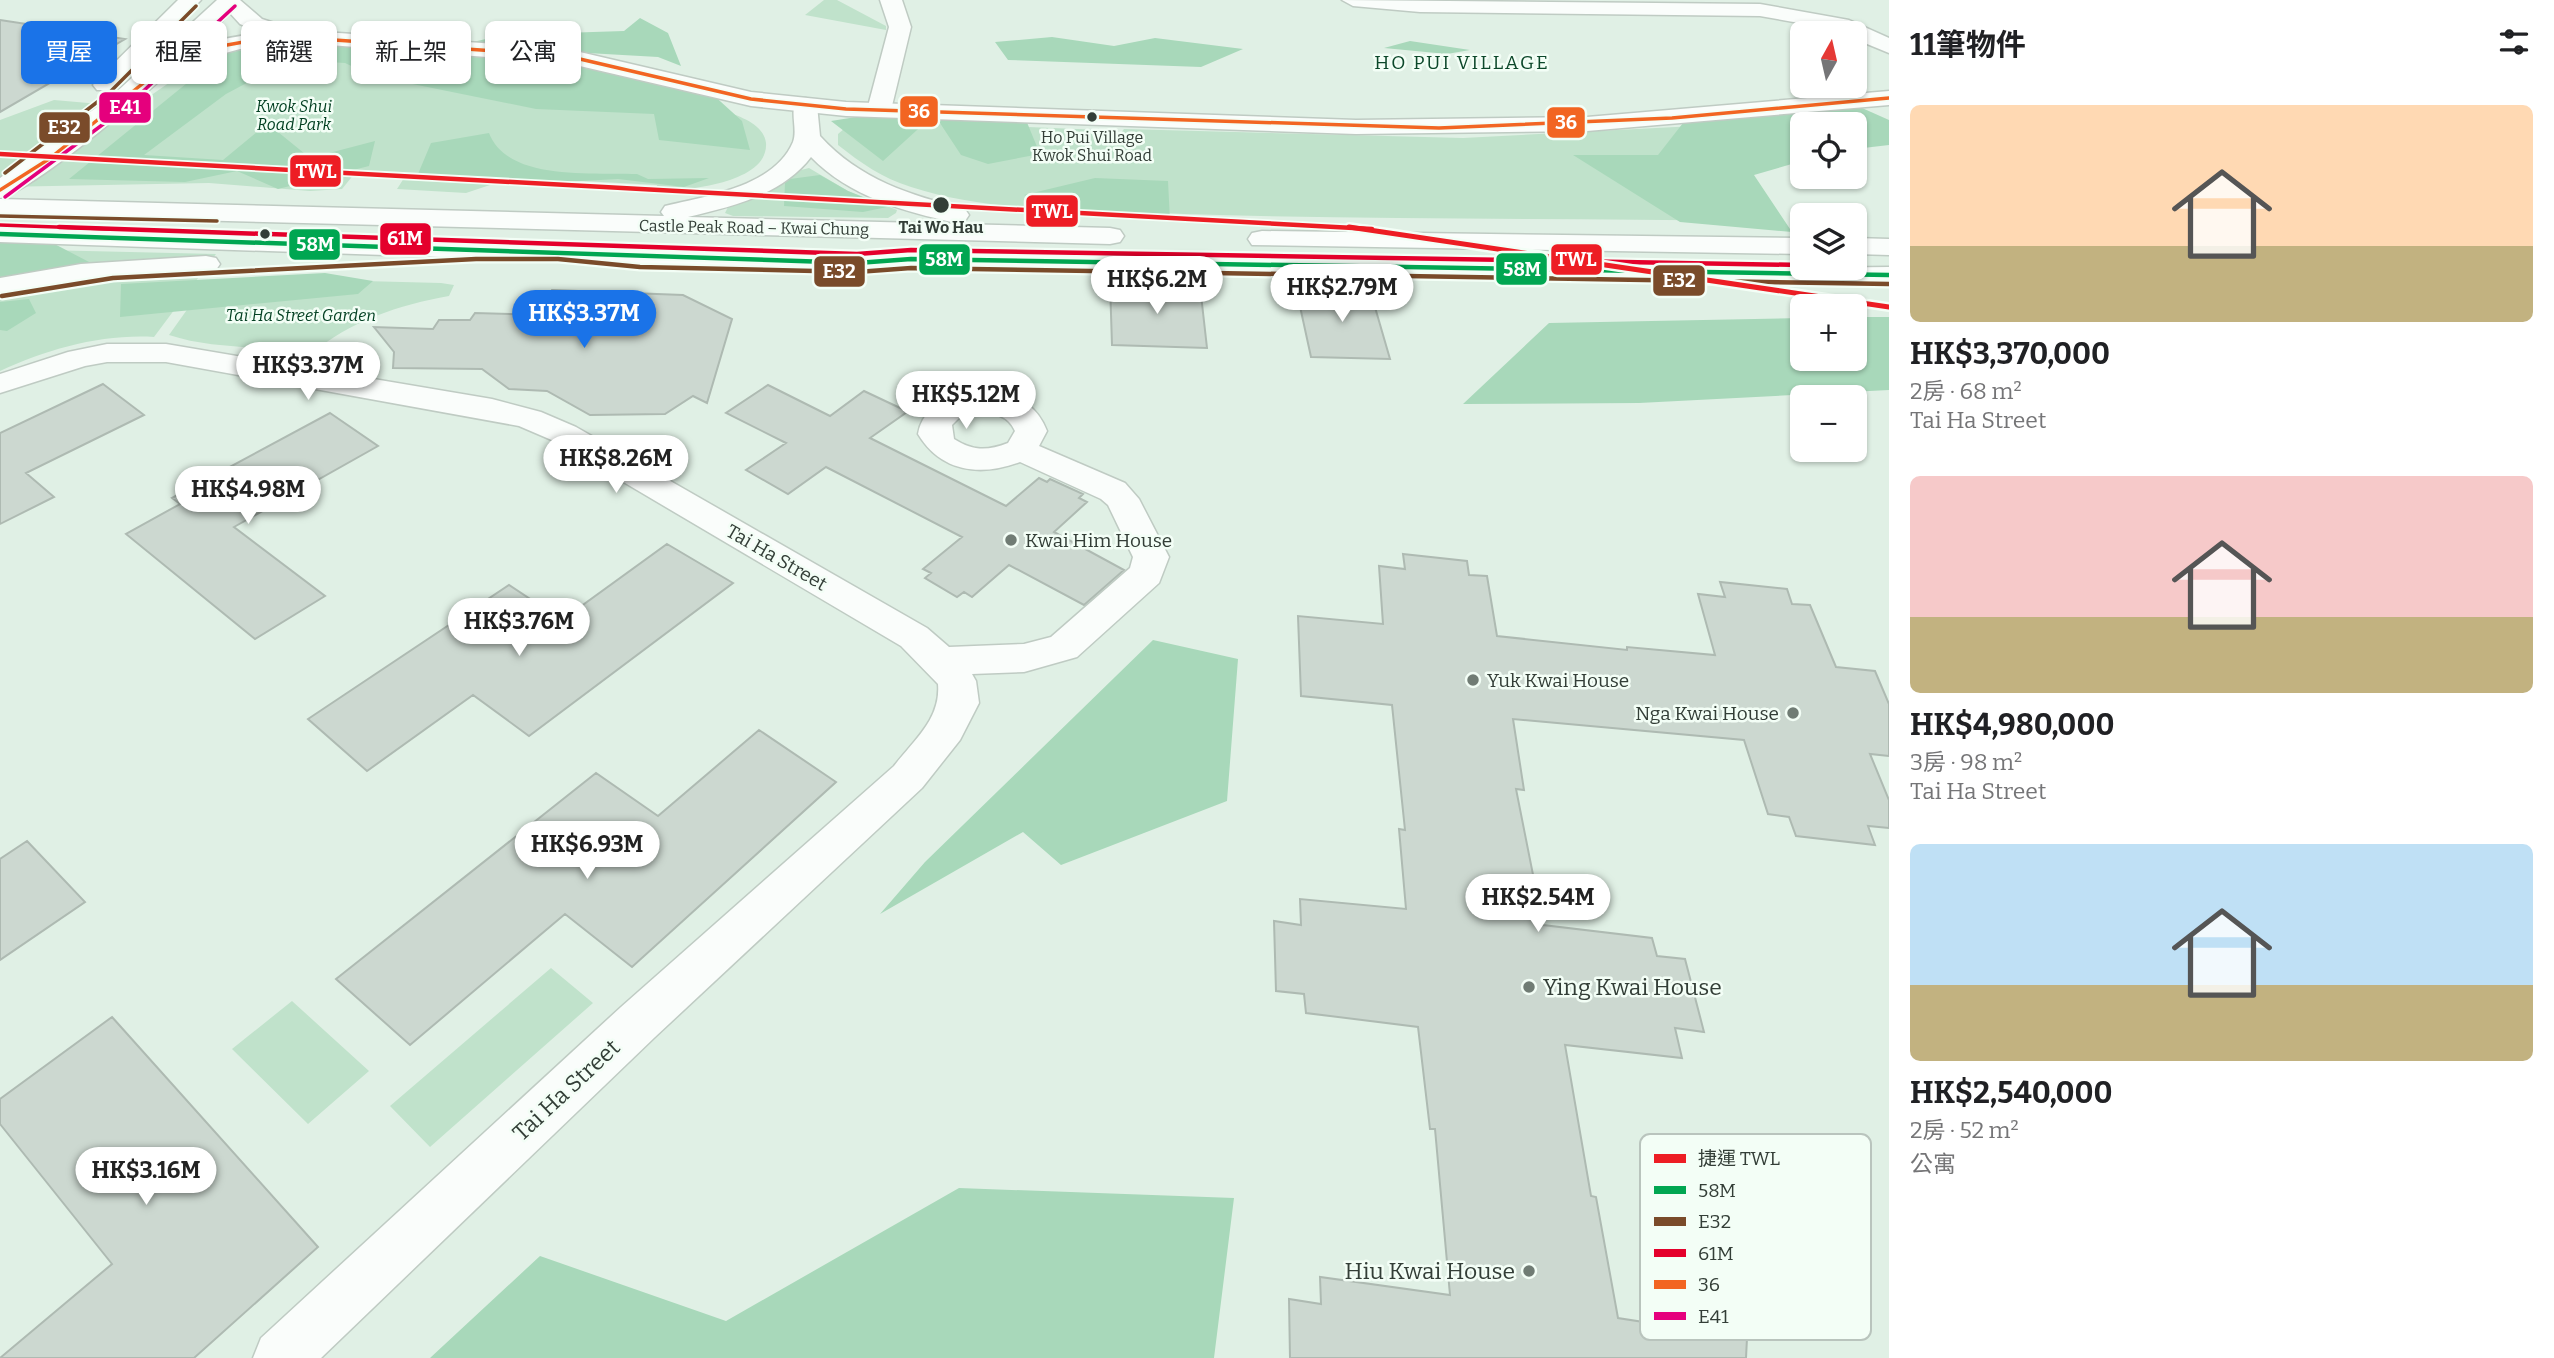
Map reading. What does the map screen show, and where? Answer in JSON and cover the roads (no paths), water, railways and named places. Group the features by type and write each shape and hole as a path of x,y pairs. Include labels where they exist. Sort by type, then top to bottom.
{"main road":[{"path":"0,166 82,104 157,35 190,0"},
{"path":"208,21 229,0 247,21"},
{"path":"879,110 900,27 891,0"},
{"path":"1353,0 1420,6 1760,10 1841,24 1889,46"},
{"path":"337,39 567,56 751,99 879,110 1439,128 1672,118 1889,98"},
{"path":"0,190 49,159 142,84"},
{"path":"624,224 718,202 774,179 800,156 807,136 805,105"},
{"path":"807,136 834,167 867,187 907,205 1062,235"},
{"name":"Castle Peak Road – Kwai Chung","path":"0,207 1062,235 1790,246"},
{"name":"Castle Peak Road – Kwai Chung","path":"0,234 610,252 640,258 846,263 911,259 1889,275"},
{"path":"1867,246 1889,247"},
{"path":"0,287 81,272 311,261 446,249"},
{"name":"Tai Ha Street","path":"0,384 79,358 107,353 166,353 364,385 530,419 565,434 914,638 941,661 957,681 959,704 946,729 908,777 638,1022 281,1358"},
{"path":"941,661 1024,658 1064,647 1146,574 1151,565 1151,557 1122,499 1113,491 1021,450"}],"metro line":[{"name":"TWL","path":"0,154 1367,228 1889,307"}],"place":[{"name":"Ho Pui Village Kwok Shui Road","path":"1092,117"},
{"name":"Tai Wo Hau","path":"941,205"},
{"name":"Kwai Him House","path":"1011,540"},
{"name":"Yuk Kwai House","path":"1473,680"},
{"name":"Nga Kwai House","path":"1793,713"},
{"name":"Ying Kwai House","path":"1529,987"},
{"name":"Hiu Kwai House","path":"1529,1271"}],"district":[{"name":"HO PUI VILLAGE","path":"1462,62"}],"park label":[{"name":"Kwok Shui Road Park","path":"294,115"},
{"name":"Tai Ha Street Garden","path":"301,315"}]}
